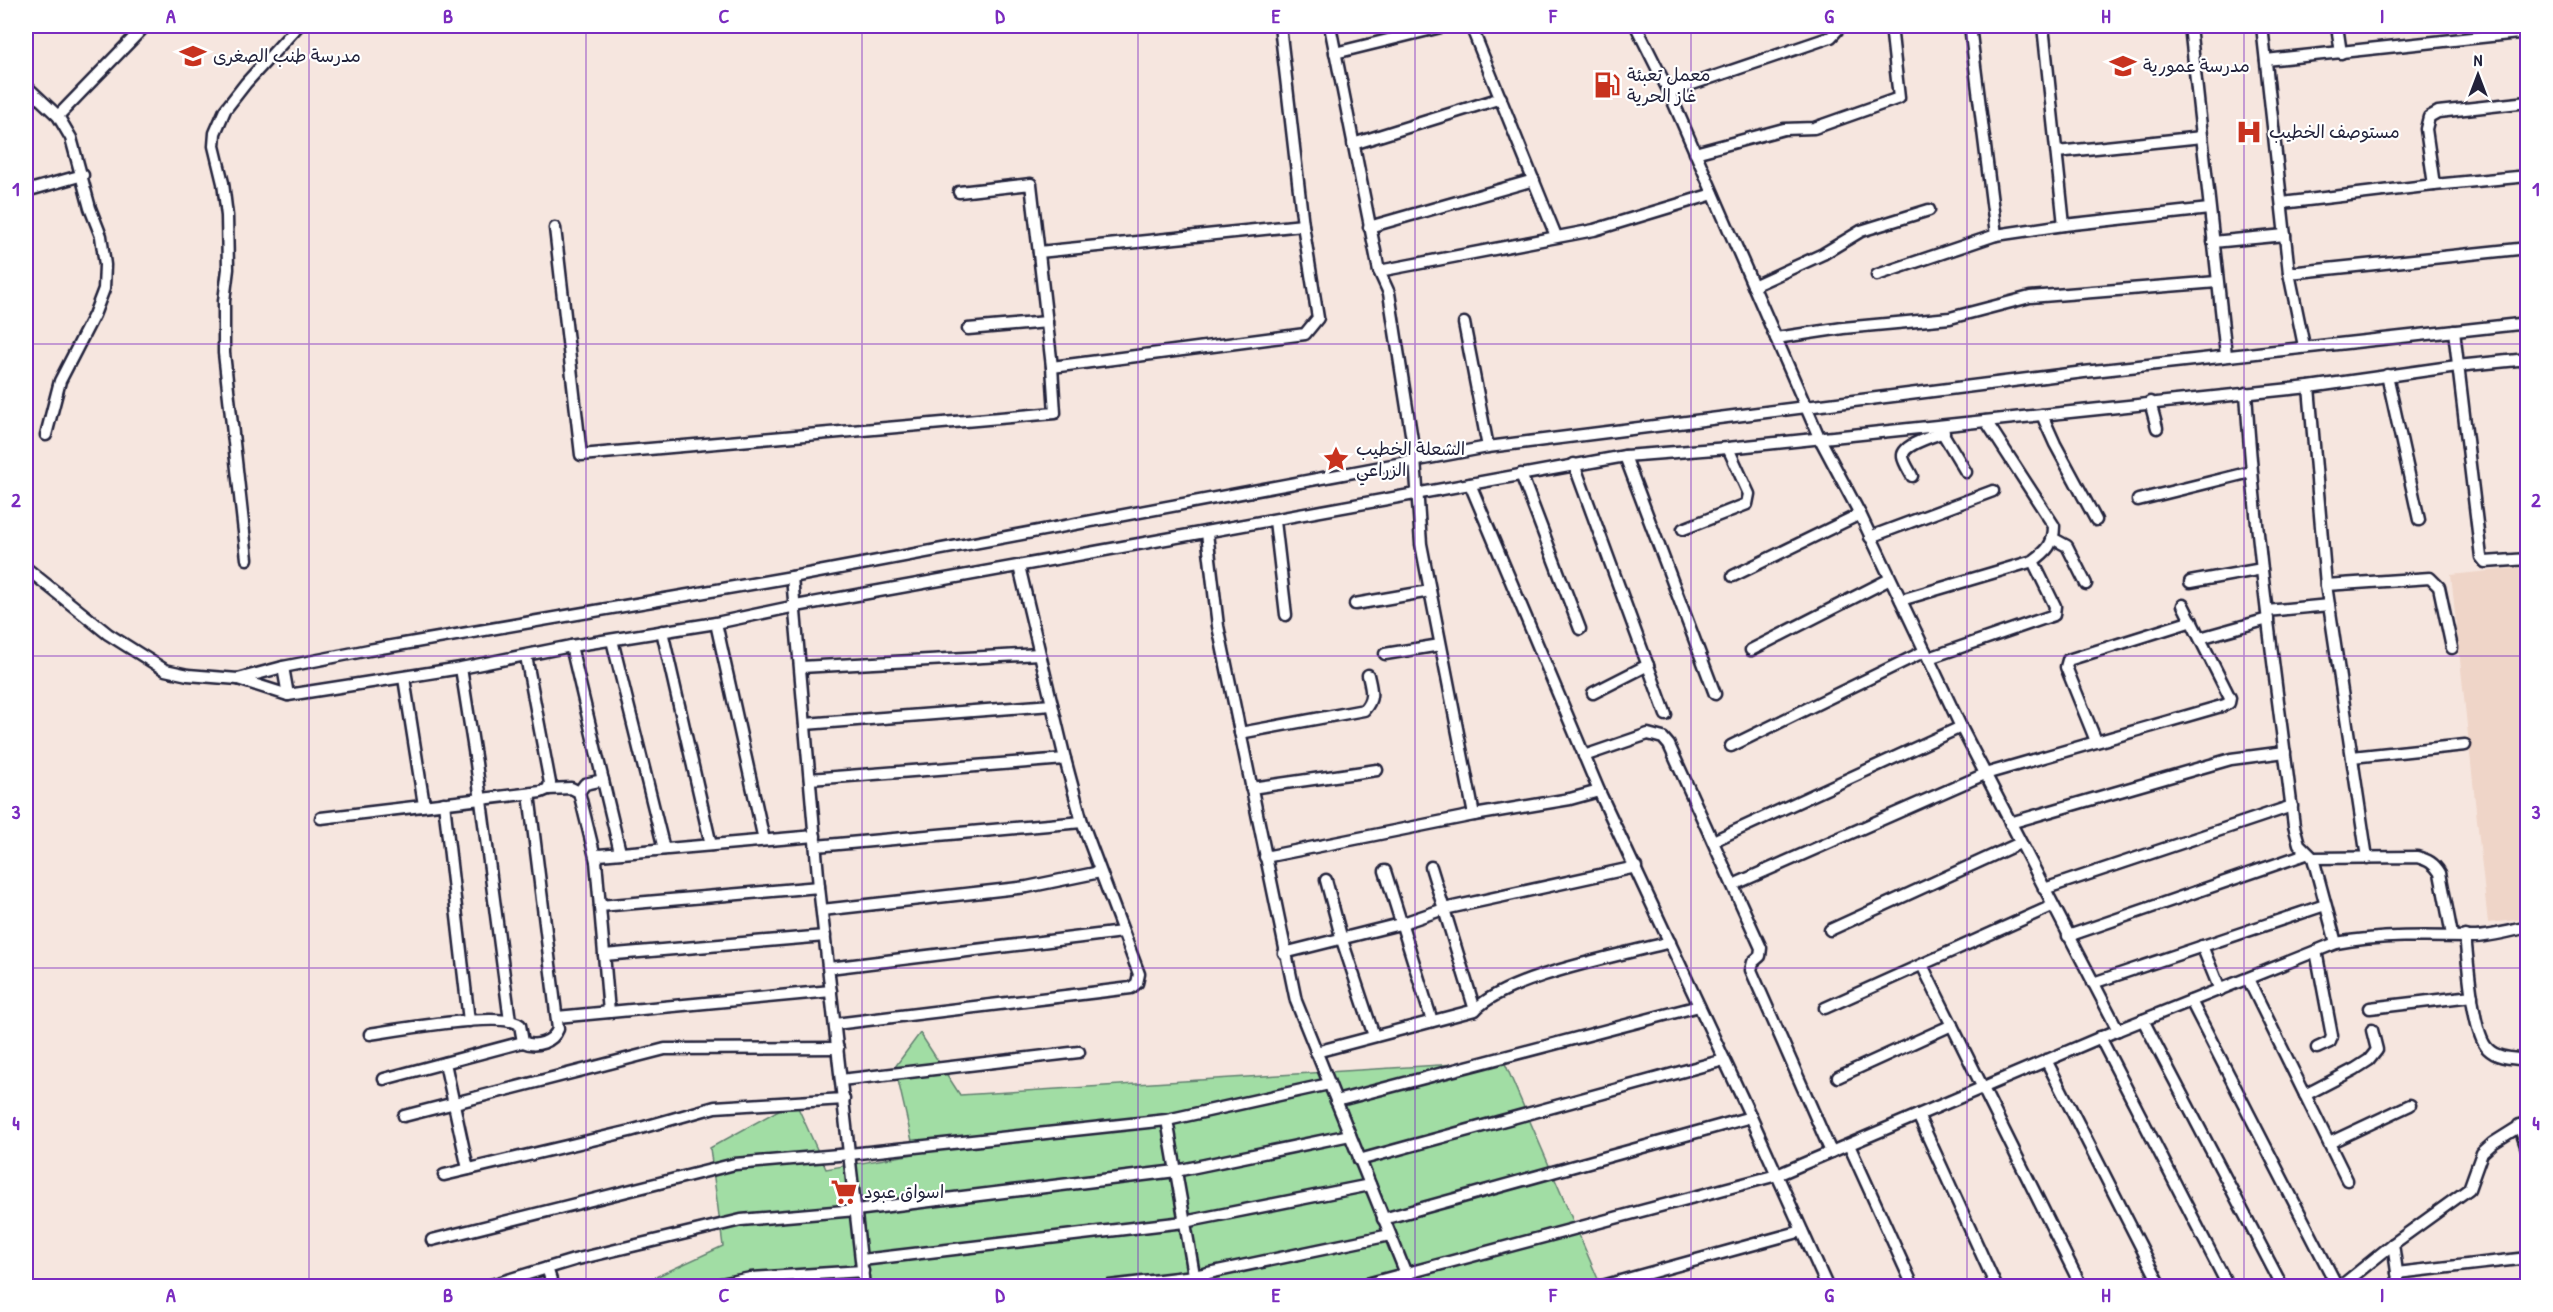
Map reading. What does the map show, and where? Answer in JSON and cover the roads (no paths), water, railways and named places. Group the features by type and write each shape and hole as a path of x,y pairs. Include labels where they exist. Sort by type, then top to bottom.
{"street":[{"path":"58,116 144,26"},
{"path":"247,560 224,353 224,301 228,269 227,216 223,183 214,146 215,133 225,111 246,83 298,26"},
{"path":"1052,367 1305,334 1318,318 1304,225 1280,26"},
{"path":"1330,26 1369,227 1379,271 1389,293 1415,459 1421,544 1474,814"},
{"path":"1335,53 1444,26"},
{"path":"1471,26 1556,236"},
{"path":"1636,26 1669,92 1805,406 1860,514 1985,774 2118,1030"},
{"path":"1669,92 1831,37 1841,26"},
{"path":"1695,153 1784,129 1814,128 1899,98 1891,26"},
{"path":"1971,26 1995,235"},
{"path":"2043,26 2064,225"},
{"path":"2190,26 2226,355"},
{"path":"2262,26 2289,273 2304,346"},
{"path":"2337,26 2341,53"},
{"path":"2266,60 2528,32"},
{"path":"26,86 58,116 71,138 83,175 90,208 101,236 105,265 104,289 60,381 46,435"},
{"path":"1353,144 1501,98"},
{"path":"2434,185 2426,129 2429,117 2438,112 2528,102"},
{"path":"2057,152 2202,137"},
{"path":"26,191 83,175"},
{"path":"2282,203 2434,185 2528,177"},
{"path":"1369,227 1534,180"},
{"path":"555,228 581,456 1055,414 1052,367 1031,184 959,192"},
{"path":"1379,271 1594,230 1713,194"},
{"path":"1877,275 1995,235 2209,209"},
{"path":"1753,286 1823,254 1861,231 1929,210"},
{"path":"1039,252 1304,225"},
{"path":"2213,242 2285,235"},
{"path":"2289,273 2528,248"},
{"path":"1776,338 1843,328 1950,318 2030,297 2217,282"},
{"path":"968,330 1047,322"},
{"path":"1464,323 1488,447"},
{"path":"238,679 283,667 792,577 1488,447 2226,355 2528,323"},
{"path":"2454,331 2481,557 2485,562 2492,563 2528,560"},
{"path":"26,568 108,634 165,670 188,675 238,679 288,695 404,678 571,646 716,623 796,606 1625,456 1940,428 2150,402 2309,387 2457,366 2528,359"},
{"path":"2387,375 2419,520"},
{"path":"2309,387 2326,585 2367,858"},
{"path":"2246,393 2251,471 2292,806 2299,844 2309,856 2336,943"},
{"path":"2150,402 2157,428"},
{"path":"2042,416 2096,520"},
{"path":"1901,600 2033,561 2047,552 2054,539 2054,526 1986,421"},
{"path":"1940,428 1966,472"},
{"path":"1912,476 1903,457 1904,451 1940,428"},
{"path":"1683,529 1747,504 1749,494 1728,448"},
{"path":"1625,456 1715,694"},
{"path":"1574,464 1666,715"},
{"path":"2138,500 2251,471"},
{"path":"1521,474 1580,629"},
{"path":"1470,484 1599,791 1751,1117 1827,1287"},
{"path":"1870,537 1993,491"},
{"path":"1733,576 1860,514"},
{"path":"1275,520 1286,615"},
{"path":"1207,533 1218,626 1284,953 1296,1001 1411,1287"},
{"path":"2054,539 2067,546 2086,584"},
{"path":"1731,746 1927,654 2054,615 2055,606 2033,561"},
{"path":"835,1024 1131,988 1137,982 1139,974 1082,822 1019,566"},
{"path":"2190,582 2262,569"},
{"path":"792,577 819,887 864,1287"},
{"path":"2326,585 2430,578 2439,587 2452,648"},
{"path":"1751,650 1890,579"},
{"path":"1355,604 1430,591"},
{"path":"1733,885 1985,774 2229,703 2230,698 2183,605"},
{"path":"2200,638 2268,615 2329,605"},
{"path":"2096,741 2066,667 2068,660 2192,621"},
{"path":"716,623 764,840"},
{"path":"662,631 711,845"},
{"path":"612,640 664,849"},
{"path":"1384,654 1440,645"},
{"path":"571,646 620,852"},
{"path":"801,667 1039,654"},
{"path":"526,656 550,783 548,789"},
{"path":"1593,693 1648,665"},
{"path":"283,667 288,695"},
{"path":"461,668 510,1021"},
{"path":"1240,733 1364,710 1371,703 1372,696 1368,675"},
{"path":"404,678 424,805"},
{"path":"805,723 1052,705"},
{"path":"1713,841 1962,727"},
{"path":"1584,756 1648,734 1663,738 1669,745 1761,948 1760,956 1753,962 1751,970 1831,1152"},
{"path":"2352,757 2465,745"},
{"path":"2010,823 2231,759 2285,752"},
{"path":"810,779 1065,759"},
{"path":"1251,788 1377,770"},
{"path":"579,792 585,784 603,780"},
{"path":"321,819 529,794 548,789 571,788 579,792 596,861 609,1012"},
{"path":"1265,857 1474,814 1570,799 1599,791"},
{"path":"384,1079 523,1042 528,1044 549,1041 555,1037 558,1029 529,794"},
{"path":"444,803 469,1021"},
{"path":"2044,889 2292,806"},
{"path":"596,861 604,854 620,852 764,840 815,841 1082,822"},
{"path":"1830,930 2020,843"},
{"path":"2068,936 2309,856 2417,857 2436,865 2440,873 2452,935"},
{"path":"1431,867 1475,1010"},
{"path":"1284,953 1342,940 1444,909 1636,867"},
{"path":"822,909 1027,887 1100,872"},
{"path":"1385,872 1432,1021"},
{"path":"1326,880 1342,940 1374,1036"},
{"path":"600,906 819,887"},
{"path":"2093,983 2325,905"},
{"path":"1825,1008 2052,906"},
{"path":"1359,1287 1777,1175 2100,1037 2336,943 2363,939 2486,935 2528,927"},
{"path":"828,968 1122,932"},
{"path":"604,956 825,936"},
{"path":"2465,936 2472,996 2483,1043 2489,1051 2498,1056 2528,1060"},
{"path":"1316,1052 1475,1010 1489,998 1520,982 1670,942"},
{"path":"2202,946 2220,990"},
{"path":"2316,951 2332,1036 2330,1042 2317,1048"},
{"path":"1922,965 2081,1287"},
{"path":"2247,979 2347,1180"},
{"path":"556,1017 831,991"},
{"path":"2370,1008 2472,996"},
{"path":"2191,1001 2339,1287 2469,1189 2482,1153 2523,1123 2528,1152"},
{"path":"1336,1101 1699,1006"},
{"path":"2144,1020 2282,1287"},
{"path":"370,1034 469,1021 510,1021 520,1025 523,1042"},
{"path":"1838,1077 1952,1025"},
{"path":"2305,1095 2369,1060 2377,1050 2372,1030"},
{"path":"2100,1037 2228,1287"},
{"path":"404,1116 675,1048 838,1048"},
{"path":"841,1080 1079,1052"},
{"path":"1359,1160 1724,1060"},
{"path":"2046,1060 2161,1287"},
{"path":"445,1063 468,1169"},
{"path":"432,1240 735,1164 1167,1120 1329,1084"},
{"path":"444,1175 630,1131 715,1107 844,1099"},
{"path":"2329,1143 2410,1106"},
{"path":"1918,1115 1996,1287"},
{"path":"1383,1219 1751,1117"},
{"path":"1167,1120 1195,1281"},
{"path":"488,1287 547,1268 728,1222 856,1210 1176,1171 1350,1135"},
{"path":"1849,1144 1913,1287"},
{"path":"710,1287 751,1278 862,1266 1184,1222 1370,1185"},
{"path":"1602,1287 1802,1231"},
{"path":"1109,1287 1195,1281 1390,1235"},
{"path":"2394,1244 2399,1287"},
{"path":"2397,1273 2528,1258"},
{"path":"547,1268 553,1287"}],"place":[{"name":"مدرسة طنب الصغرى","path":"193,56"},
{"name":"مدرسة عمورية","path":"2123,66"},
{"name":"معمل تعبئة غاز الحرية","path":"1607,85"},
{"name":"مستوصف الخطيب","path":"2249,132"},
{"name":"الشعلة الخطيب الزراعي","path":"1336,459"},
{"name":"اسواق عبود","path":"844,1192"}]}
